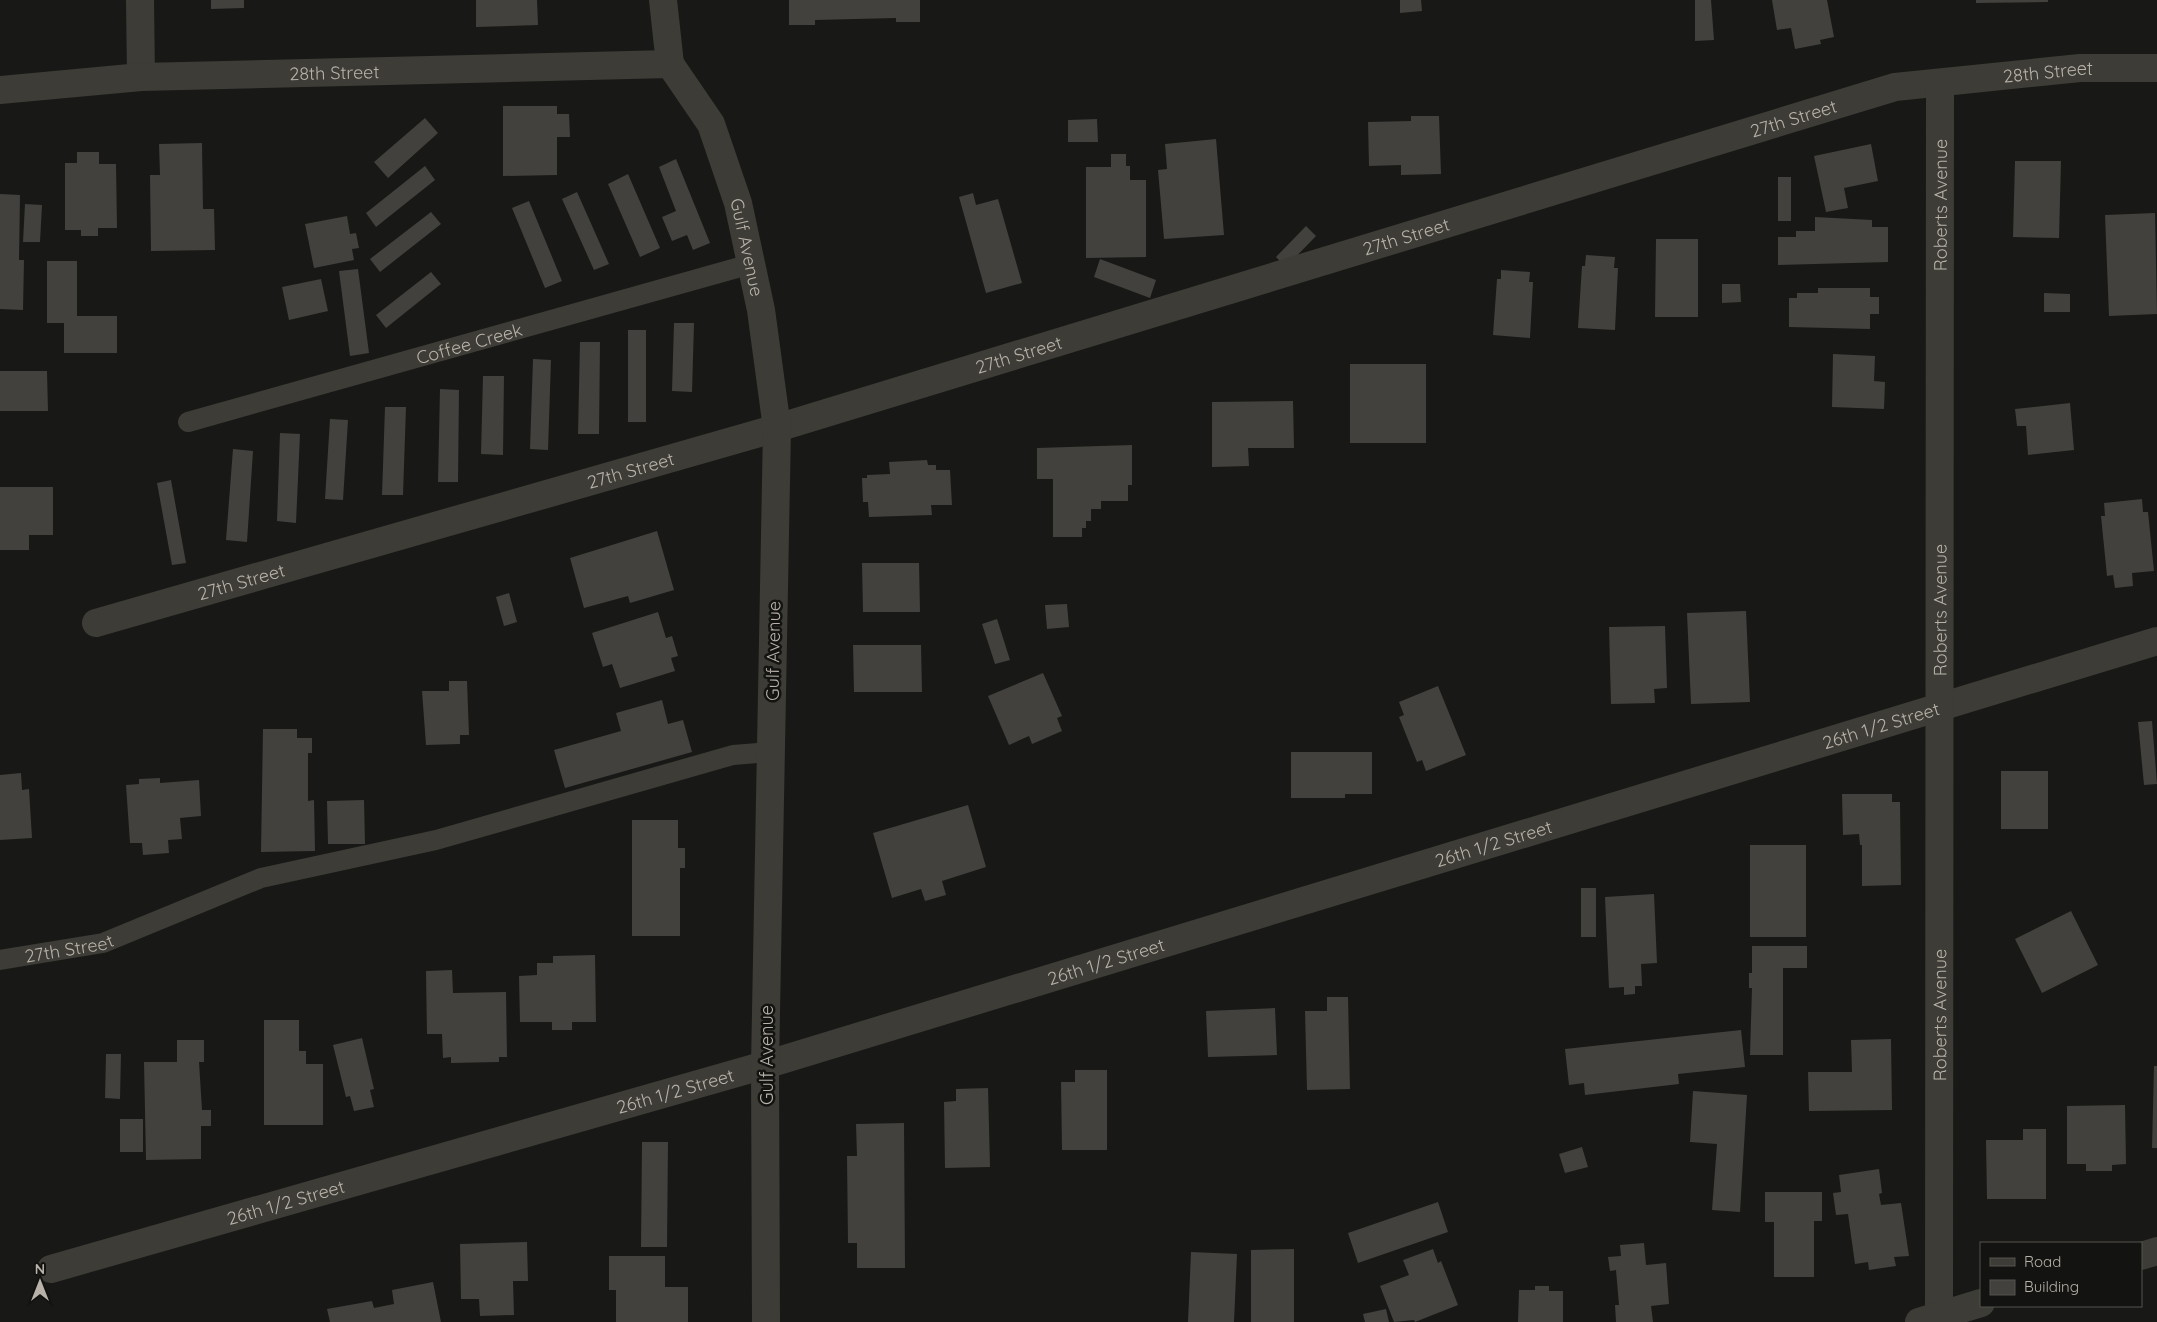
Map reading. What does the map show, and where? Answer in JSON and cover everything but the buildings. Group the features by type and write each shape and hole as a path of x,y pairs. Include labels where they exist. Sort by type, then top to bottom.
{"street":[{"path":"140,0 141,76"},
{"name":"Gulf Avenue","path":"663,0 670,64 711,124 738,203 761,310 777,428 765,1065 766,1322"},
{"name":"28th Street","path":"0,90 141,76 670,64"},
{"name":"28th Street","path":"1940,83 2080,68 2157,68"},
{"name":"27th Street","path":"96,623 777,428 1896,87 1940,83"},
{"name":"Roberts Avenue","path":"1929,1319 1941,707 1940,83"},
{"name":"26th 1/2 Street","path":"51,1269 765,1065 2157,641"},
{"path":"2142,1256 2157,1251"},
{"path":"1929,1319 1980,1303"}],"lane":[{"name":"Coffee Creek","path":"188,422 751,264"},
{"name":"27th Street","path":"0,960 103,943 261,878 436,840 733,755 771,752"}]}
